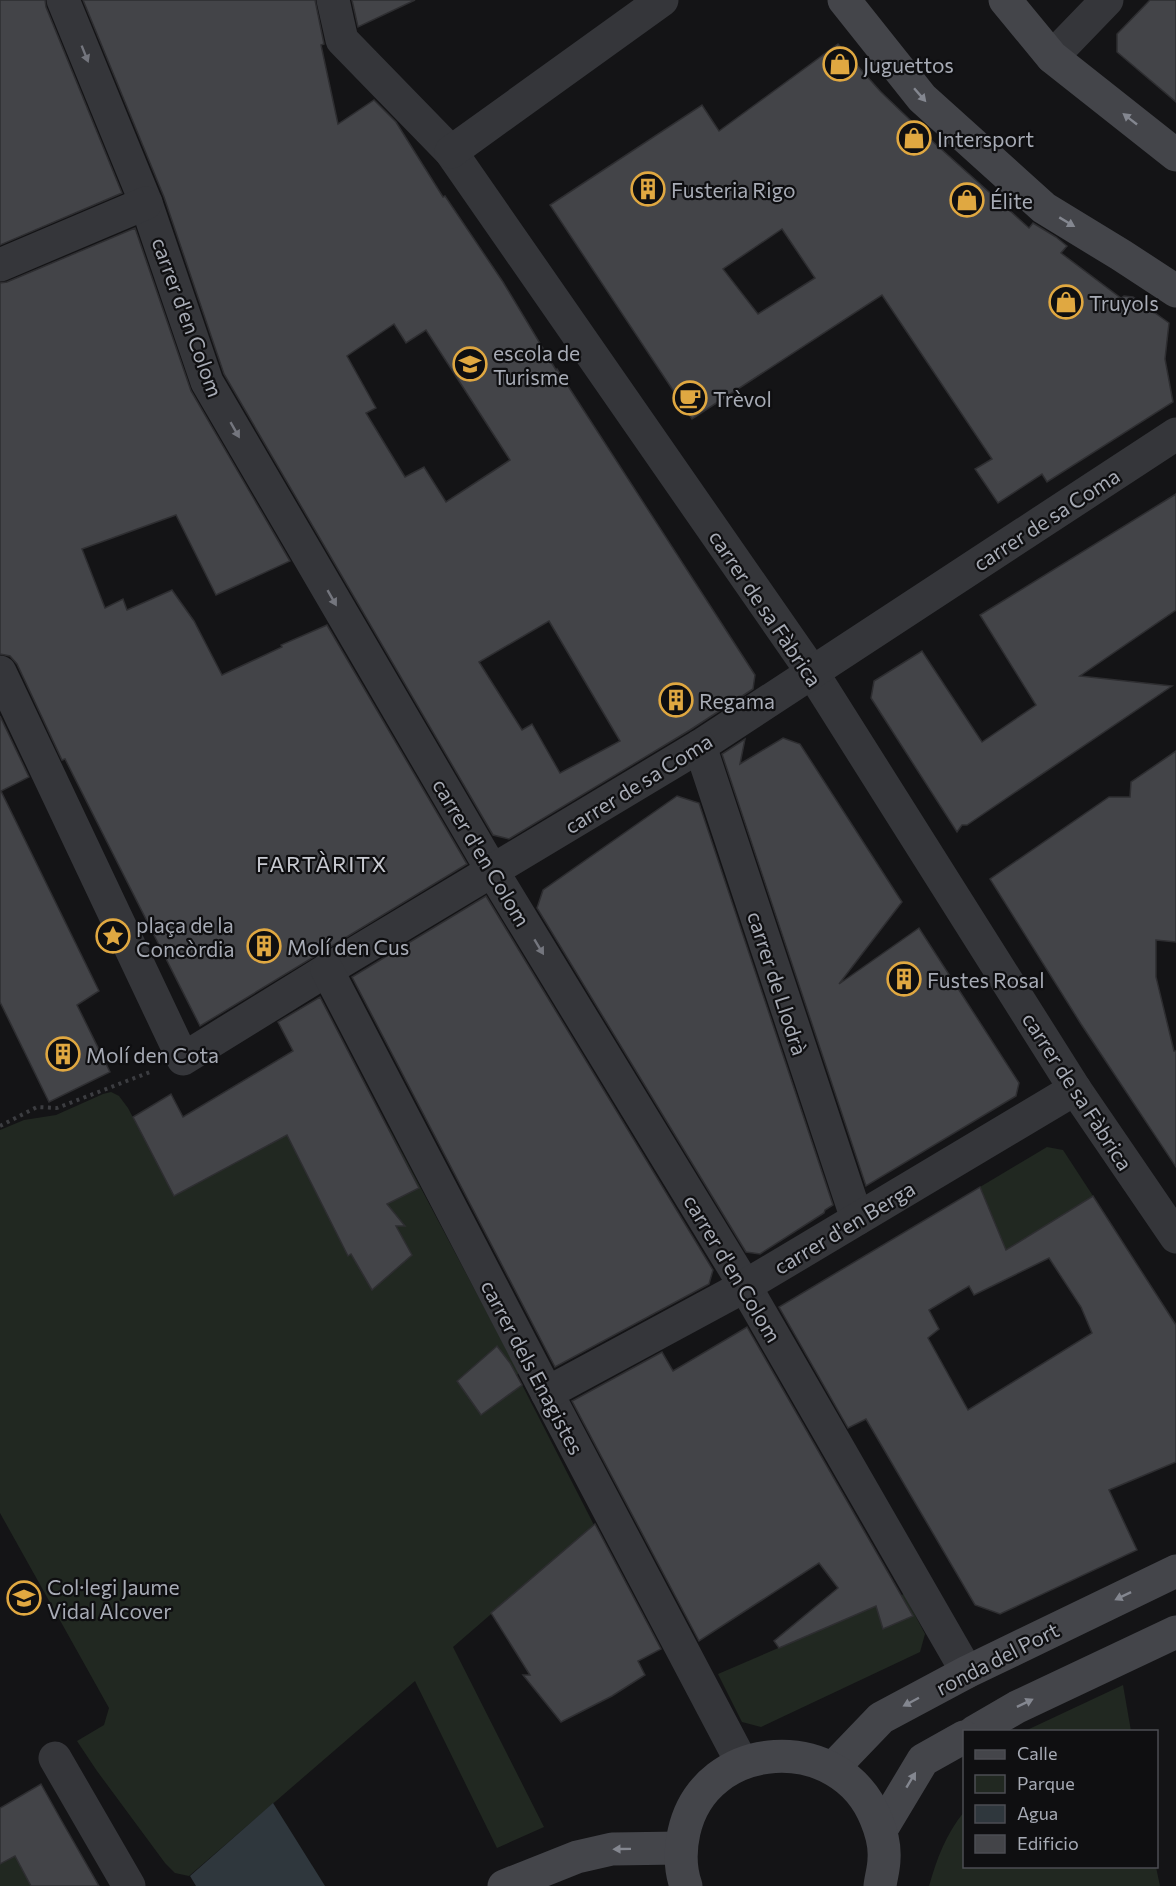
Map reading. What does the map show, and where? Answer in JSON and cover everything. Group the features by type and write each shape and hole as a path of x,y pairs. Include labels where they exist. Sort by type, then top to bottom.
{"main road":[{"path":"844,0 922,99 1044,208 1176,291"},
{"path":"1005,0 1052,57 1176,155"},
{"name":"ronda del Port","path":"833,1768 881,1718 967,1672 1176,1571"},
{"path":"976,1730 1017,1707 1176,1632"},
{"path":"881,1830 923,1760 963,1738"},
{"path":"686,1886 683,1878 681,1848 687,1821 699,1797 718,1777 742,1763 772,1755 804,1757 833,1768 855,1784 871,1805 881,1830 885,1858 880,1886"},
{"path":"504,1886 578,1857 612,1849 681,1848"}],"street":[{"name":"carrer d'en Colom","path":"63,0 146,203 207,382 493,872 745,1286 967,1672"},
{"name":"carrer de sa Fàbrica","path":"333,0 342,40 451,152 812,672 1075,1089 1176,1237"},
{"path":"451,152 662,0"},
{"path":"1052,57 1107,0"},
{"path":"0,265 146,203"},
{"name":"carrer de sa Coma","path":"183,1059 700,746 1176,434"},
{"path":"0,672 183,1059"},
{"name":"carrer de Llodrà","path":"700,746 857,1219"},
{"name":"carrer dels Enagistes","path":"327,970 742,1763"},
{"name":"carrer d'en Berga","path":"547,1393 745,1286 1075,1089"},
{"path":"55,1758 129,1886"}],"path":[{"path":"0,1126 37,1107 57,1108 183,1059"}],"green space":[{"path":"111,1092 119,1096 128,1108 174,1196 307,1124 389,1128 519,1373 517,1375 594,1525 453,1647 544,1827 497,1848 415,1681 189,1876 175,1873 165,1863 77,1741 104,1725 109,1708 0,1513 0,1130 24,1120 56,1115"},
{"path":"1047,1147 1063,1150 1093,1196 1006,1250 980,1187"},
{"path":"904,1594 925,1634 920,1652 761,1727 742,1722 718,1674"},
{"path":"1123,1685 1131,1730 1027,1730"},
{"path":"963,1813 963,1868 1156,1868 1160,1886 929,1886 935,1866 952,1829"},
{"path":"22,1852 22,1869 31,1886 0,1886 0,1864"}],"water":[{"path":"273,1803 325,1886 196,1886 190,1876"}],"building":[{"path":"0,0 45,0 122,193 0,245"},
{"path":"83,0 315,0 324,44 321,45 338,124 374,100 396,122 443,197 445,196 503,282 556,370 755,675 753,689 690,730 509,839 493,835 224,374 164,197","holes":["394,324 406,343 426,330 510,460 446,502 424,467 405,477 366,413 376,408 347,356","549,621 620,741 560,773 532,724 522,730 479,662"]},
{"path":"352,0 415,0 358,27"},
{"path":"1150,0 1176,0 1176,102 1117,52 1117,34"},
{"path":"838,44 881,92 1029,228 1033,223 1056,237 1067,246 1061,253 1121,298 1133,297 1169,323 1165,359 1173,402 1047,482 1042,474 998,503 975,469 992,459 882,295 692,419 550,205 702,105 719,131","holes":["782,229 815,278 758,314 723,269"]},
{"path":"135,228 191,391 290,561 216,595 176,515 82,549 105,608 123,599 127,610 172,590 194,621 222,675 327,625 467,864 200,1026 65,759 62,760 17,664 10,656 0,654 0,283"},
{"path":"1176,494 1176,610 1080,676 1172,686 967,825 962,825 957,832 871,698 874,681 922,651 982,742 1036,705 980,615"},
{"path":"0,716 29,777 1,791 99,991 77,1005 110,1072 49,1102 0,1002"},
{"path":"783,738 800,744 902,902 839,984 919,928 1019,1083 1016,1096 866,1186 722,754 745,739 740,764"},
{"path":"1176,751 1176,942 1156,940 1156,977 1174,1051 1176,1051 1176,1167 1081,1024 990,879 1109,797 1130,797 1131,782"},
{"path":"677,796 699,803 833,1205 760,1254 746,1252 537,908 543,890"},
{"path":"486,896 713,1270 709,1284 555,1367 352,977"},
{"path":"320,997 419,1188 387,1204 405,1226 396,1226 412,1255 372,1290 351,1254 348,1256 287,1135 174,1196 133,1117 171,1094 183,1117 293,1051 278,1022"},
{"path":"980,1187 1006,1250 1093,1196 1176,1325 1176,1462 1109,1490 1137,1550 1000,1614 975,1605 866,1419 848,1428 779,1307","holes":["1049,1258 1081,1307 1092,1333 968,1410 928,1338 939,1329 929,1310 969,1286 974,1295"]},
{"path":"747,1327 913,1616 883,1629 876,1606 779,1648 774,1641 838,1588 819,1563 699,1641 572,1401 662,1352 673,1371"},
{"path":"497,1346 522,1385 481,1415 457,1381"},
{"path":"595,1524 661,1649 638,1661 645,1675 612,1696 561,1722 523,1675 530,1675 491,1613"},
{"path":"41,1784 99,1886 31,1886 15,1856 0,1864 0,1808"}],"place":[{"name":"Juguettos","path":"840,64"},
{"name":"Intersport","path":"914,138"},
{"name":"Fusteria Rigo","path":"648,189"},
{"name":"Élite","path":"967,200"},
{"name":"Truyols","path":"1066,302"},
{"name":"escola de Turisme","path":"470,364"},
{"name":"Trèvol","path":"690,398"},
{"name":"Regama","path":"676,700"},
{"name":"plaça de la Concòrdia","path":"113,936"},
{"name":"Molí den Cus","path":"264,946"},
{"name":"Fustes Rosal","path":"904,979"},
{"name":"Molí den Cota","path":"63,1054"},
{"name":"Col·legi Jaume Vidal Alcover","path":"24,1598"}],"district":[{"name":"FARTÀRITX","path":"322,863"}]}
